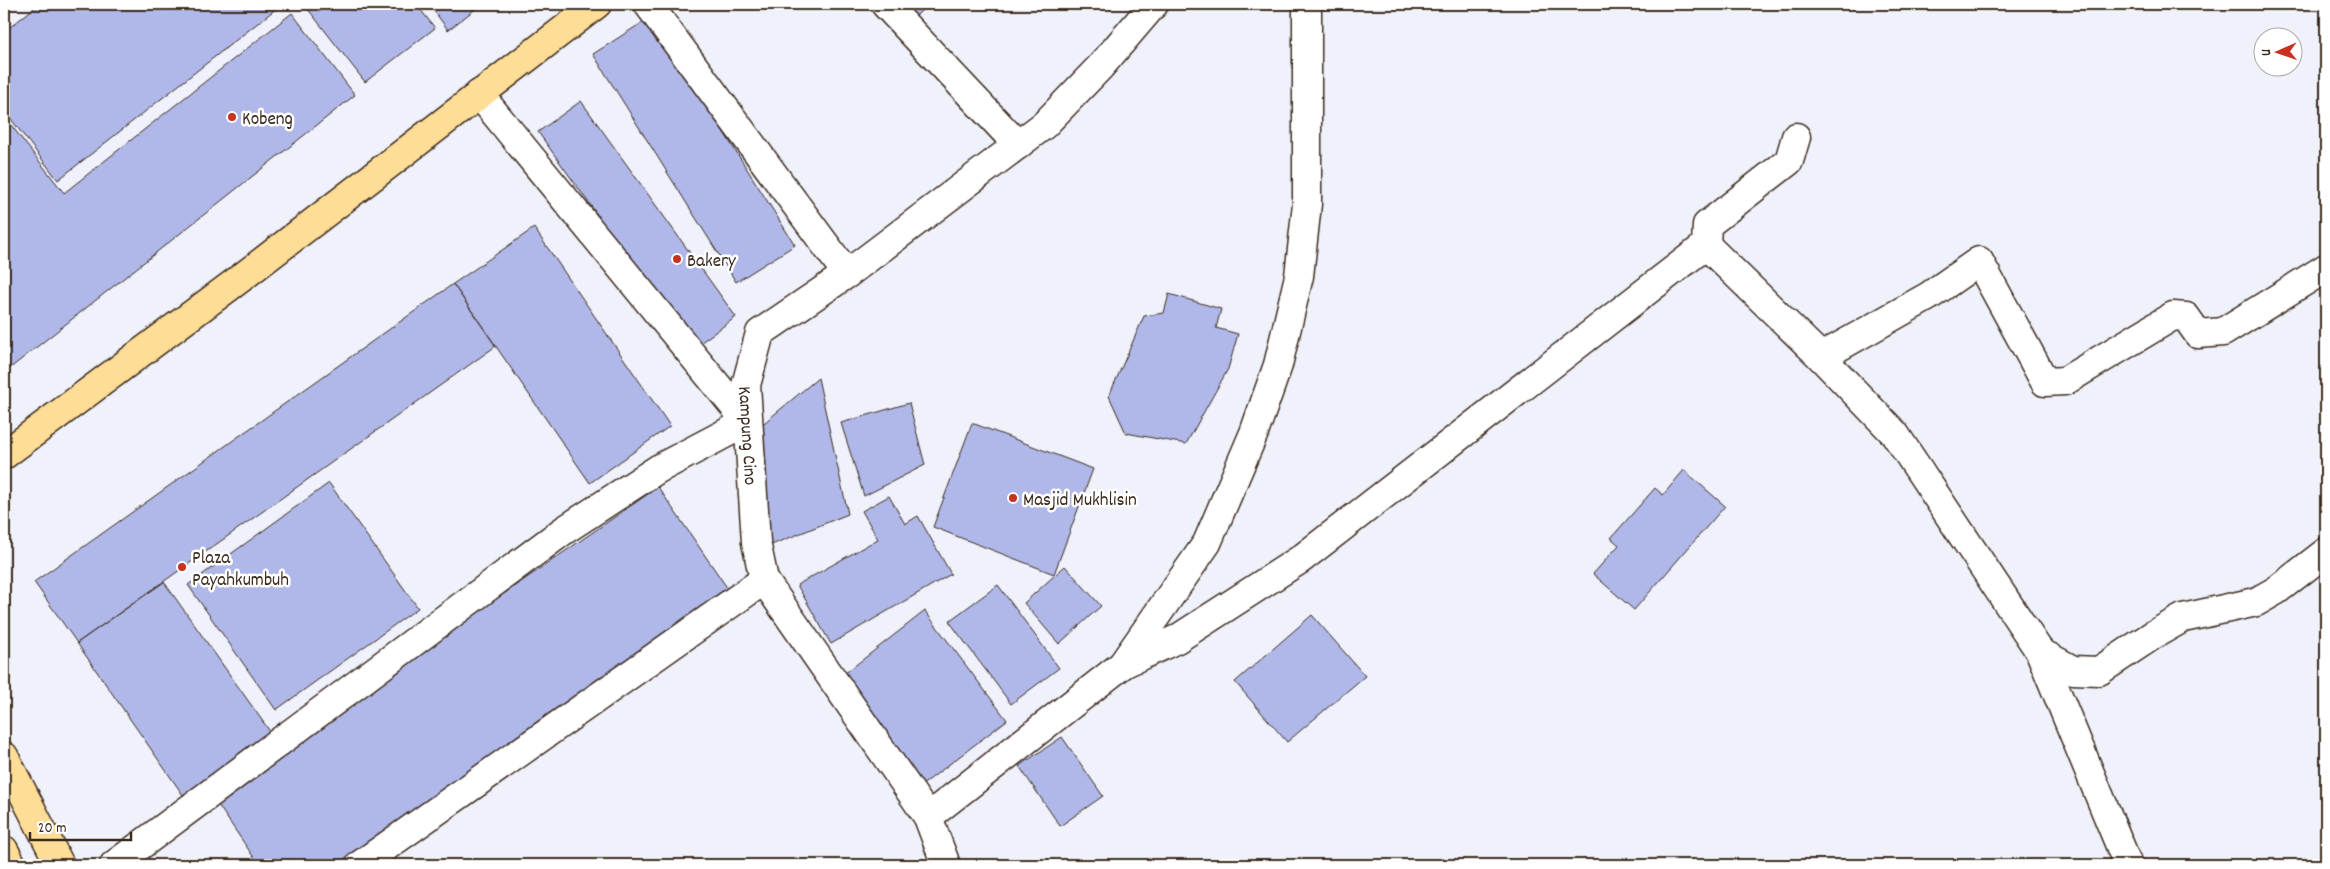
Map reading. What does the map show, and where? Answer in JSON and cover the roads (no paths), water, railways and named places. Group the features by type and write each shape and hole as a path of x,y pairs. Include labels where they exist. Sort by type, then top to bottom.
{"main road":[{"path":"4,455 233,284 596,4"},
{"path":"4,756 60,865"},
{"path":"4,850 12,865"}],"street":[{"path":"648,4 847,274"},
{"path":"885,4 1018,145"},
{"name":"Kampung Cino","path":"946,865 928,817 764,580 756,542 746,385 760,334 847,274 1044,125 1095,72 1154,4"},
{"path":"1122,664 1207,543 1254,433 1278,364 1299,276 1307,204 1307,4"},
{"path":"114,865 563,531 658,469 747,422 479,94"},
{"path":"1796,137 1788,161 1707,225 1706,244 1821,357 1895,434 2040,652 2128,865"},
{"path":"928,817 1122,664 1177,639 1301,559 1706,244"},
{"path":"1821,357 1928,296 1979,261 2045,382 2065,381 2173,316 2186,317 2198,334 2224,332 2326,268"},
{"path":"2040,652 2073,670 2099,670 2153,635 2184,618 2256,602 2277,590 2326,552"},
{"path":"360,865 764,580"}],"place":[{"name":"Kobeng","path":"232,117"},
{"name":"Bakery","path":"677,259"},
{"name":"Masjid Mukhlisin","path":"1013,498"},
{"name":"Plaza Payahkumbuh","path":"182,567"}]}
